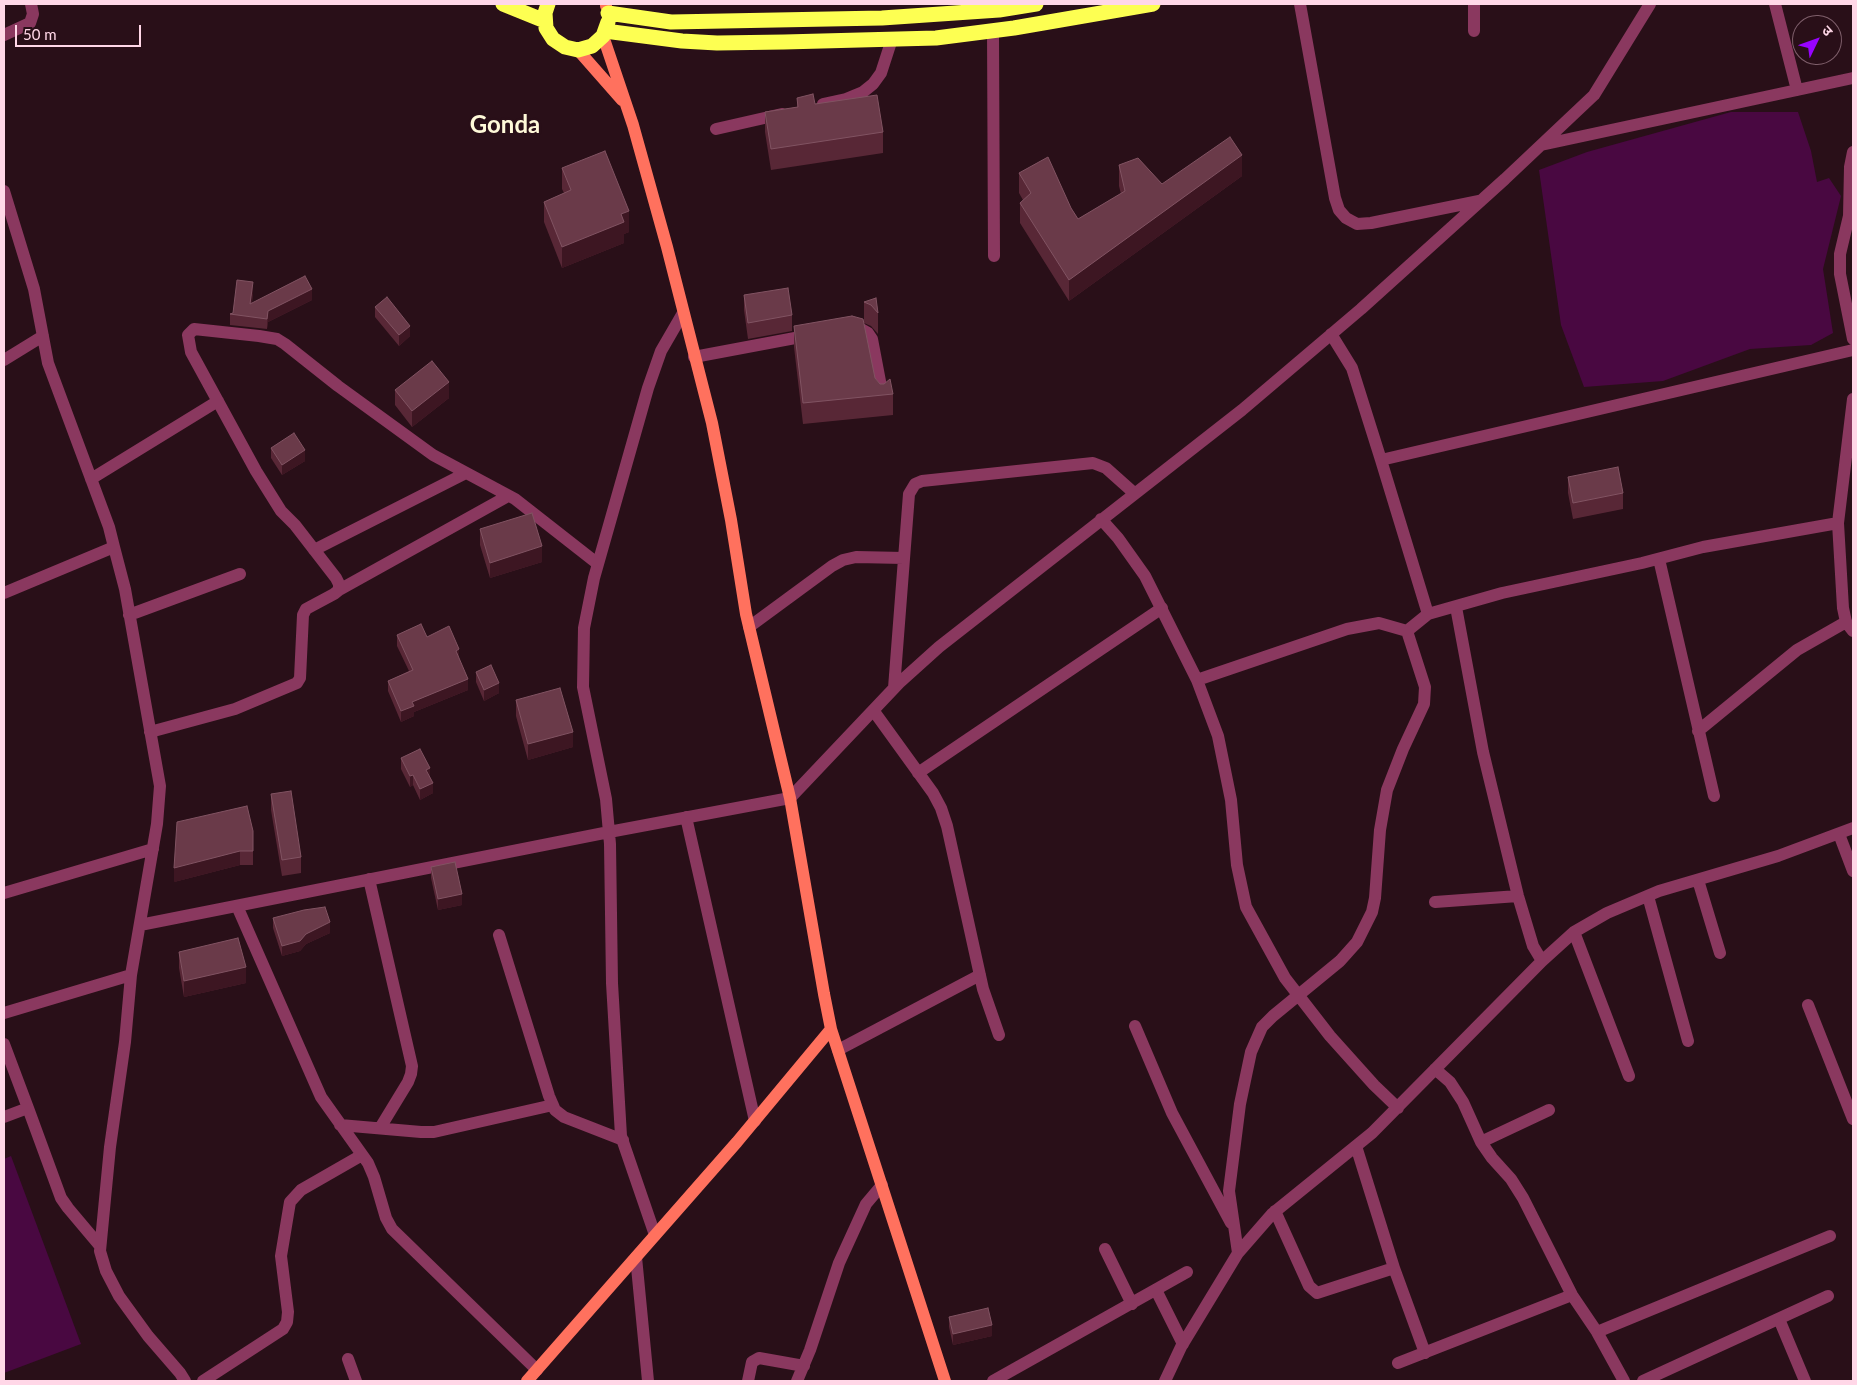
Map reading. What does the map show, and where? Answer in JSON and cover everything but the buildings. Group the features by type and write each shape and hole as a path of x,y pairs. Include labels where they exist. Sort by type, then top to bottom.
{"highway":[{"path":"503,4 545,21"},
{"path":"547,4 545,21 549,34 558,44 578,50 592,46 604,34 608,22 606,6 671,22 882,18 999,10 1036,4"},
{"path":"604,34 717,43 936,38 993,31 1153,4"}],"main road":[{"path":"604,34 627,106 667,247 712,423 749,627 790,798 831,1029 945,1381"},
{"path":"578,50 627,106"},
{"path":"533,1377 831,1029"}],"street":[{"path":"4,35 30,23 33,14 30,4"},
{"path":"1300,4 1334,198 1339,210 1346,218 1357,224 1371,224 1481,201"},
{"path":"1474,4 1474,31"},
{"path":"140,925 790,798 894,688 939,647 1242,410 1332,334 1481,201 1594,95 1650,4"},
{"path":"1775,4 1797,90"},
{"path":"993,31 994,256"},
{"path":"809,108 846,99 862,92 873,84 881,73 892,39"},
{"path":"1541,145 1853,78"},
{"path":"716,129 790,112"},
{"path":"1853,152 1850,167 1849,216 1840,254 1840,274 1853,339"},
{"path":"4,191 34,289 48,364 109,527 125,589 160,786 157,824 131,975 125,1042 110,1147 100,1251 106,1271 119,1296 148,1336 180,1372 185,1381"},
{"path":"655,1235 623,1140 612,983 609,832 606,799 583,687 584,628 598,564 648,388 661,351 683,313"},
{"path":"694,356 853,328 868,333 872,339 883,397"},
{"path":"339,590 336,578 294,524 281,511 256,471 191,352 188,340 190,332 194,330 277,339 425,449 516,500 598,564"},
{"path":"1332,334 1352,368 1428,614"},
{"path":"4,360 43,336"},
{"path":"1381,460 1853,350"},
{"path":"1698,731 1797,650 1850,626 1843,608 1838,523 1853,399"},
{"path":"91,480 218,401"},
{"path":"894,688 909,494 915,484 922,481 1093,463 1106,468 1134,493"},
{"path":"314,550 466,473"},
{"path":"150,732 235,709 297,683 300,678 303,615 306,609 508,496"},
{"path":"1101,519 1118,538 1145,576 1197,680 1220,745 1231,800 1237,865 1246,907 1286,978 1298,995 1330,1036 1367,1078 1398,1108"},
{"path":"1407,631 1428,614 1502,593 1659,559 1703,547 1838,523"},
{"path":"4,593 114,547"},
{"path":"749,627 843,560 856,557 904,558"},
{"path":"1659,559 1714,796"},
{"path":"130,615 240,574"},
{"path":"1456,607 1483,752 1518,896 1533,946 1542,961"},
{"path":"918,773 1162,608"},
{"path":"1197,680 1347,629 1379,623 1407,631"},
{"path":"1235,1258 1235,1232 1230,1191 1240,1104 1251,1052 1262,1027 1272,1016 1340,961 1358,942 1372,912 1375,898 1380,830 1387,790 1403,749 1424,704 1425,687 1407,631"},
{"path":"873,710 941,808 980,975 999,1035"},
{"path":"686,817 754,1121"},
{"path":"1165,1381 1183,1344 1235,1258 1275,1211 1356,1146 1398,1108 1542,961 1574,932 1607,913 1648,896 1778,856 1853,828"},
{"path":"1839,834 1853,871"},
{"path":"4,892 153,849"},
{"path":"369,879 412,1066 408,1082 380,1128"},
{"path":"1698,880 1720,953"},
{"path":"1435,902 1518,896"},
{"path":"1648,896 1688,1040"},
{"path":"237,906 321,1097 362,1155 374,1177 386,1218 392,1229 533,1377"},
{"path":"1574,932 1629,1076"},
{"path":"499,935 555,1110 564,1117 623,1140"},
{"path":"4,1013 131,975"},
{"path":"838,1050 980,975"},
{"path":"1808,1005 1853,1119"},
{"path":"1135,1026 1172,1113 1235,1232"},
{"path":"4,1044 61,1198 100,1246"},
{"path":"1435,1069 1450,1082 1459,1095 1481,1142 1492,1158 1512,1179 1572,1294 1597,1332 1624,1381"},
{"path":"340,1125 434,1132 553,1105"},
{"path":"4,1117 28,1108"},
{"path":"1481,1142 1549,1110"},
{"path":"1356,1146 1394,1268 1425,1353"},
{"path":"203,1381 283,1329 287,1322 288,1312 281,1256 290,1202 300,1190 362,1155"},
{"path":"797,1381 804,1366 839,1263 866,1204 882,1185"},
{"path":"1275,1211 1309,1286 1317,1293 1394,1268"},
{"path":"1597,1332 1830,1236"},
{"path":"1105,1249 1132,1304"},
{"path":"636,1257 648,1381"},
{"path":"993,1381 1188,1272"},
{"path":"1156,1290 1183,1344"},
{"path":"1398,1363 1572,1294"},
{"path":"1643,1381 1828,1296"},
{"path":"1779,1319 1805,1381"},
{"path":"748,1381 752,1362 759,1358 804,1366"},
{"path":"348,1359 356,1381"}],"shaded area":[{"path":"1731,112 1798,112 1811,151 1817,182 1829,178 1841,196 1823,269 1833,333 1811,345 1750,349 1663,381 1584,387 1561,325 1539,170 1587,152"},
{"path":"11,1156 81,1344 4,1373 4,1159"}],"district":[{"name":"Gonda","path":"505,125"}]}
